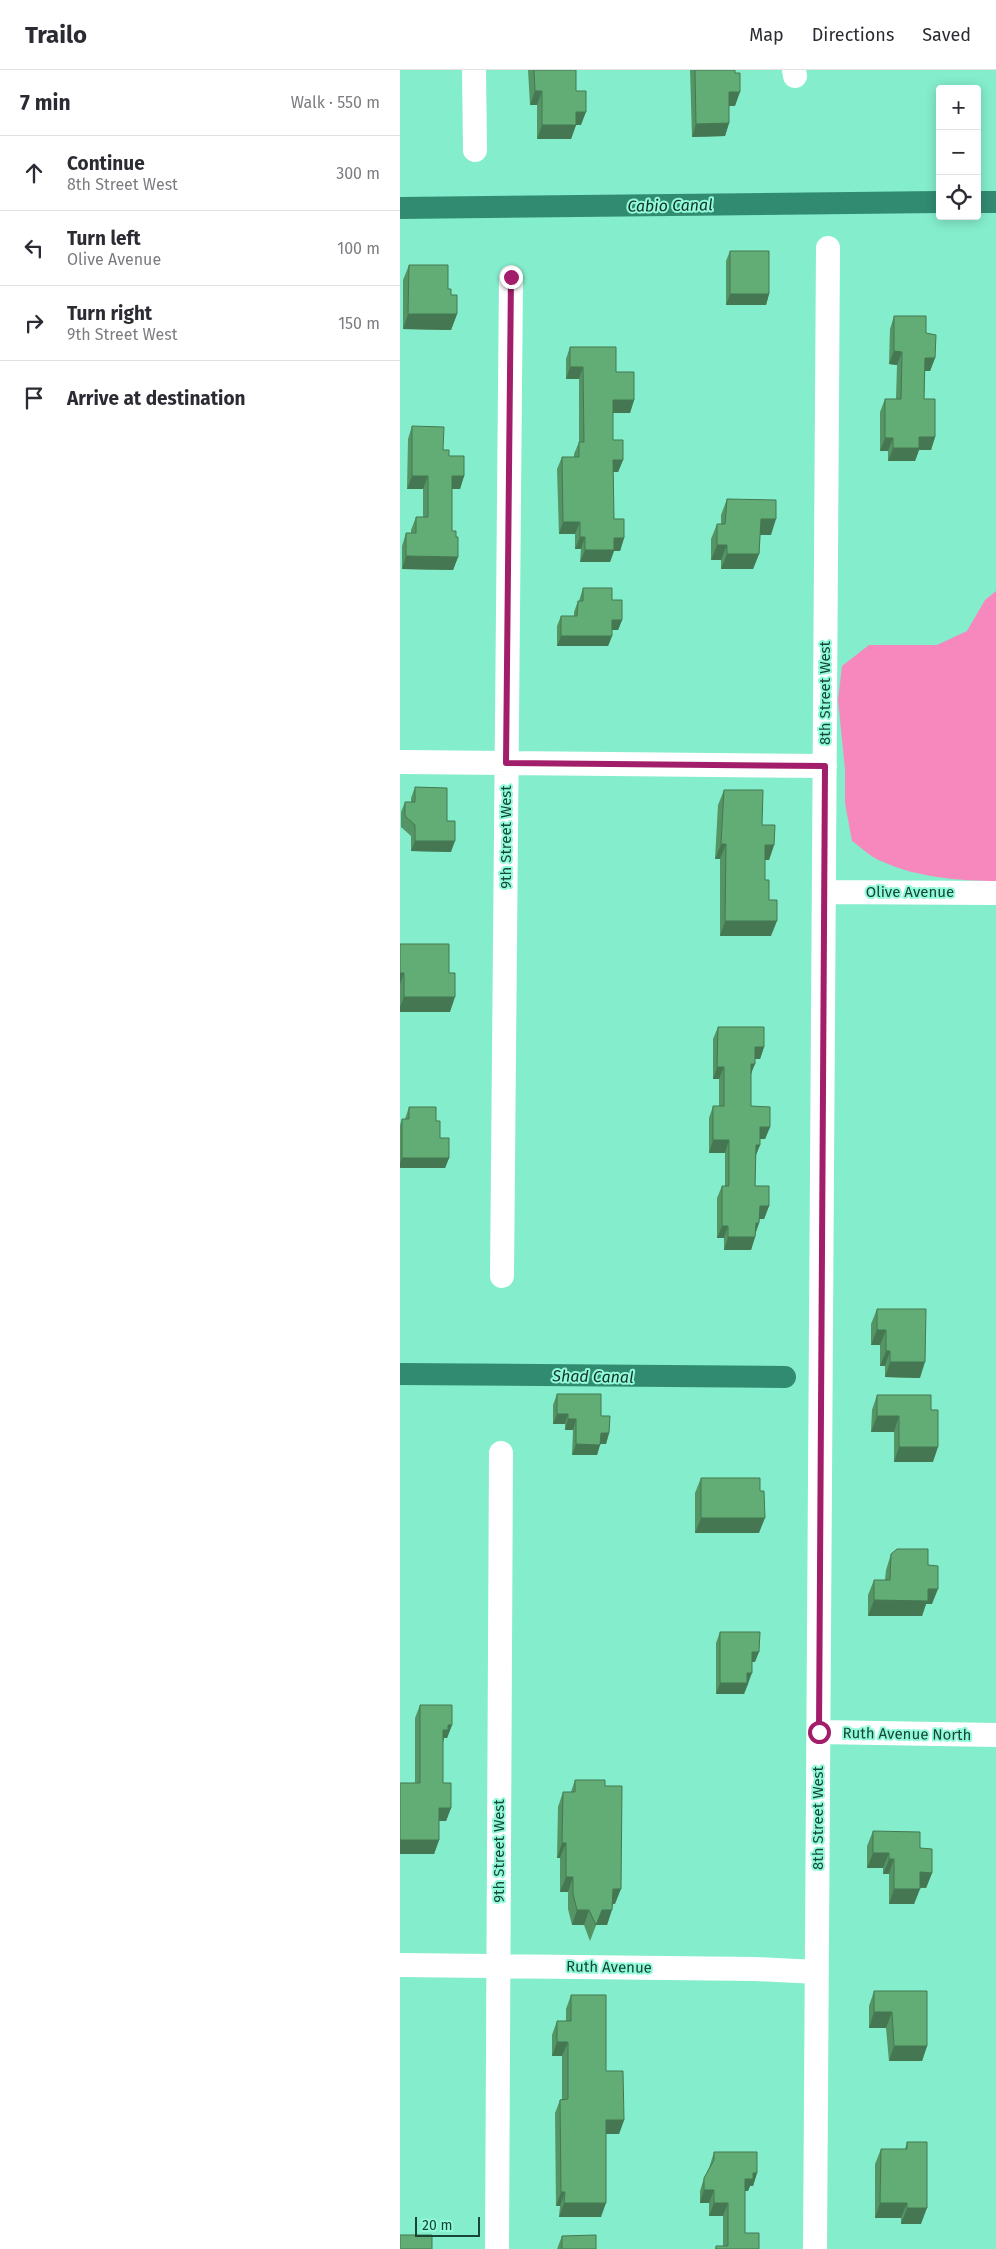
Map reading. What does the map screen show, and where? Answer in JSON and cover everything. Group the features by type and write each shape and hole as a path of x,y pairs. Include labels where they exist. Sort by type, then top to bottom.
{"street":[{"path":"474,70 475,150"},
{"name":"8th Street West","path":"815,2249 828,248"},
{"name":"9th Street West","path":"502,1276 511,277"},
{"path":"400,762 825,766"},
{"name":"Olive Avenue","path":"824,892 996,893"},
{"name":"9th Street West","path":"497,2249 501,1453"},
{"name":"Ruth Avenue North","path":"819,1732 996,1735"},
{"name":"Ruth Avenue","path":"400,1966 756,1969 817,1972"}],"shaded area":[{"path":"996,591 996,881 937,877 908,871 873,857 852,841 845,803 845,769 838,700 842,666 869,645 937,645 967,631 985,600"}],"building":[{"path":"534,70 576,70 576,91 586,91 586,112 576,112 576,125 542,125 542,91 535,91"},
{"path":"695,70 735,70 735,73 740,73 740,92 729,92 729,123 696,124"},
{"path":"730,251 769,251 769,294 730,294"},
{"path":"409,265 448,265 448,289 451,289 451,295 457,295 457,314 408,314"},
{"path":"894,316 926,316 926,333 936,335 935,358 925,358 924,399 935,399 935,437 919,437 919,448 893,448 893,438 885,438 885,399 901,399 902,352 894,351"},
{"path":"570,347 616,347 616,372 634,372 634,400 613,400 613,440 623,440 623,460 613,460 614,519 624,519 624,538 614,538 614,550 585,550 585,537 580,537 580,522 563,522 562,457 579,457 579,442 584,442 583,367 570,367"},
{"path":"412,426 444,427 443,450 449,450 449,456 464,456 464,476 452,476 452,531 456,531 456,537 458,537 458,557 406,556 406,533 416,533 416,517 428,517 428,476 412,476"},
{"path":"727,499 776,500 776,519 761,519 759,554 727,554 727,545 717,545 717,524 725,524"},
{"path":"583,588 612,588 612,600 622,600 622,620 612,620 612,636 561,636 561,616 577,616 578,601 583,601"},
{"path":"415,787 447,788 447,821 455,821 455,841 415,841 415,825 405,816 405,802 415,802"},
{"path":"724,790 763,790 762,825 775,825 774,845 765,845 765,880 769,880 769,900 777,900 777,921 725,921 726,844 721,844"},
{"path":"400,944 449,944 449,973 455,973 455,997 404,997 404,973 400,973"},
{"path":"718,1027 764,1027 764,1047 755,1047 755,1064 751,1064 751,1106 770,1107 770,1127 760,1127 760,1145 756,1145 755,1186 769,1186 769,1206 760,1206 759,1223 756,1223 755,1237 728,1237 728,1226 722,1226 722,1186 729,1186 729,1140 713,1140 713,1106 724,1106 724,1067 717,1067"},
{"path":"409,1107 436,1107 436,1121 440,1121 440,1138 449,1138 449,1158 402,1158 402,1119 409,1119"},
{"path":"877,1309 926,1309 925,1362 890,1362 890,1351 886,1351 886,1330 877,1330"},
{"path":"557,1394 601,1394 601,1416 610,1416 609,1433 601,1433 600,1445 576,1444 576,1419 568,1419 568,1414 557,1414"},
{"path":"877,1395 931,1395 931,1410 938,1410 938,1447 899,1447 899,1416 877,1416"},
{"path":"701,1478 760,1478 760,1491 764,1491 765,1518 701,1518"},
{"path":"897,1549 928,1549 928,1565 938,1566 938,1589 928,1589 928,1601 874,1600 874,1580 890,1580 891,1554"},
{"path":"720,1632 760,1632 759,1652 752,1652 752,1673 747,1673 747,1683 720,1683"},
{"path":"420,1705 452,1705 452,1725 448,1725 448,1730 443,1730 443,1783 451,1783 451,1808 439,1808 439,1840 400,1840 400,1783 420,1783"},
{"path":"575,1780 605,1780 605,1786 622,1786 621,1889 613,1889 612,1910 602,1910 596,1925 589,1910 577,1910 573,1894 573,1877 566,1877 566,1843 562,1843 563,1792 575,1792"},
{"path":"873,1831 920,1832 920,1848 932,1849 932,1873 920,1872 920,1889 894,1889 894,1859 889,1859 889,1853 873,1853"},
{"path":"874,1991 927,1991 927,2046 894,2046 892,2012 874,2012"},
{"path":"571,1995 606,1995 606,2071 623,2071 624,2120 606,2120 606,2203 564,2203 565,2192 561,2192 560,2100 568,2099 568,2042 557,2042 557,2021 571,2021"},
{"path":"907,2142 927,2142 927,2208 907,2208 907,2203 880,2203 881,2149 907,2149"},
{"path":"714,2152 757,2152 757,2173 753,2173 753,2179 745,2179 745,2233 759,2233 759,2249 716,2249 716,2246 728,2246 728,2203 714,2203 714,2190 704,2190 704,2178 714,2160"},
{"path":"400,2235 432,2235 432,2249 400,2249"},
{"path":"596,2235 596,2249 562,2249 562,2236"}],"waterway":[{"name":"Cabio Canal","path":"400,208 936,202"},
{"name":"Cabio Canal","path":"981,202 996,202"},
{"name":"Shad Canal","path":"400,1374 785,1377"}],"route":[{"path":"511,277 506,763 825,766 819,1732"}]}
